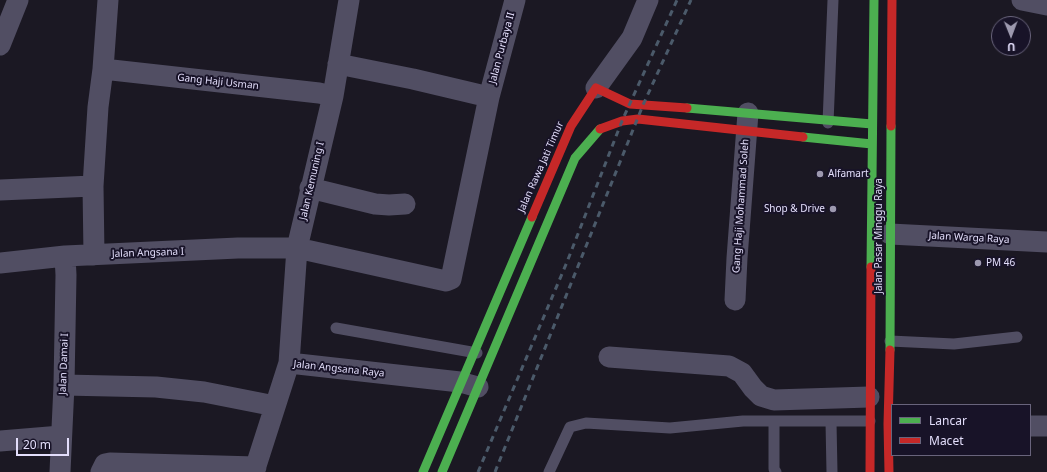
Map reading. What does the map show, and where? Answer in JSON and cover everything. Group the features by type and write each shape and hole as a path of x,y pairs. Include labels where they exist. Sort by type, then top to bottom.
{"main road":[{"name":"Jalan Pasar Minggu Raya","path":"874,0 870,397 883,423 889,472"},
{"name":"Jalan Pasar Minggu Raya","path":"870,472 883,423 890,342 892,0"},
{"name":"Jalan Rawa Jati Timur","path":"442,472 469,384 474,352 571,126 596,88 630,104 747,122 828,139 872,144"},
{"name":"Jalan Rawa Jati Timur","path":"423,472 469,384 491,357 575,158 601,128 622,121 638,119 747,122 828,120 872,124"},
{"path":"571,126 575,158"}],"street":[{"path":"0,45 18,0"},
{"path":"94,255 93,186 98,107 103,69 108,0"},
{"name":"Jalan Kemuning I","path":"289,363 297,248 333,96 349,0"},
{"name":"Jalan Purbaya II","path":"297,248 446,281 451,279 489,97 515,0"},
{"path":"596,88 632,38 648,0"},
{"path":"1022,0 1047,5"},
{"path":"338,64 413,79 489,97"},
{"name":"Gang Haji Usman","path":"103,69 333,96"},
{"name":"Gang Haji Mohammad Soleh","path":"735,300 747,122"},
{"path":"0,190 93,186"},
{"path":"310,188 375,204 405,204"},
{"name":"Jalan Warga Raya","path":"890,234 1047,242"},
{"name":"Jalan Angsana I","path":"0,262 65,256 238,248 297,248"},
{"name":"Jalan Damai I","path":"60,472 64,384 65,256"},
{"path":"609,357 729,366 742,373 761,396 774,400 870,397"},
{"name":"Jalan Angsana Raya","path":"255,470 289,363 469,384"},
{"path":"64,384 156,387 204,392 275,406"},
{"path":"1031,426 1047,426"},
{"path":"0,441 61,436"},
{"path":"101,472 105,464 110,463 255,470"}],"lane":[{"path":"828,139 833,0"},
{"path":"336,328 474,352 491,357"},
{"path":"890,342 954,344 1017,337"},
{"path":"549,472 570,427 586,423 670,428 743,421 883,423"},
{"path":"774,421 774,469 776,472"},
{"path":"831,422 832,472"}],"railway":[{"path":"478,472 567,262 622,121 677,0"},
{"path":"495,472 643,105 691,0"}],"traffic: fast":[{"path":"871,267 874,0"},
{"path":"687,108 872,124"},
{"path":"890,350 891,126"},
{"path":"442,472 575,158 600,129"},
{"path":"803,137 872,144"},
{"path":"423,472 532,217"}],"traffic: jam":[{"path":"891,126 892,0"},
{"path":"532,217 571,126 596,88 630,104 687,108"},
{"path":"600,129 622,121 638,119 803,137"},
{"path":"870,472 871,267"},
{"path":"889,472 888,424 890,350"}],"place":[{"name":"Alfamart","path":"820,174"},
{"name":"Shop & Drive","path":"833,209"},
{"name":"PM 46","path":"978,263"}]}
